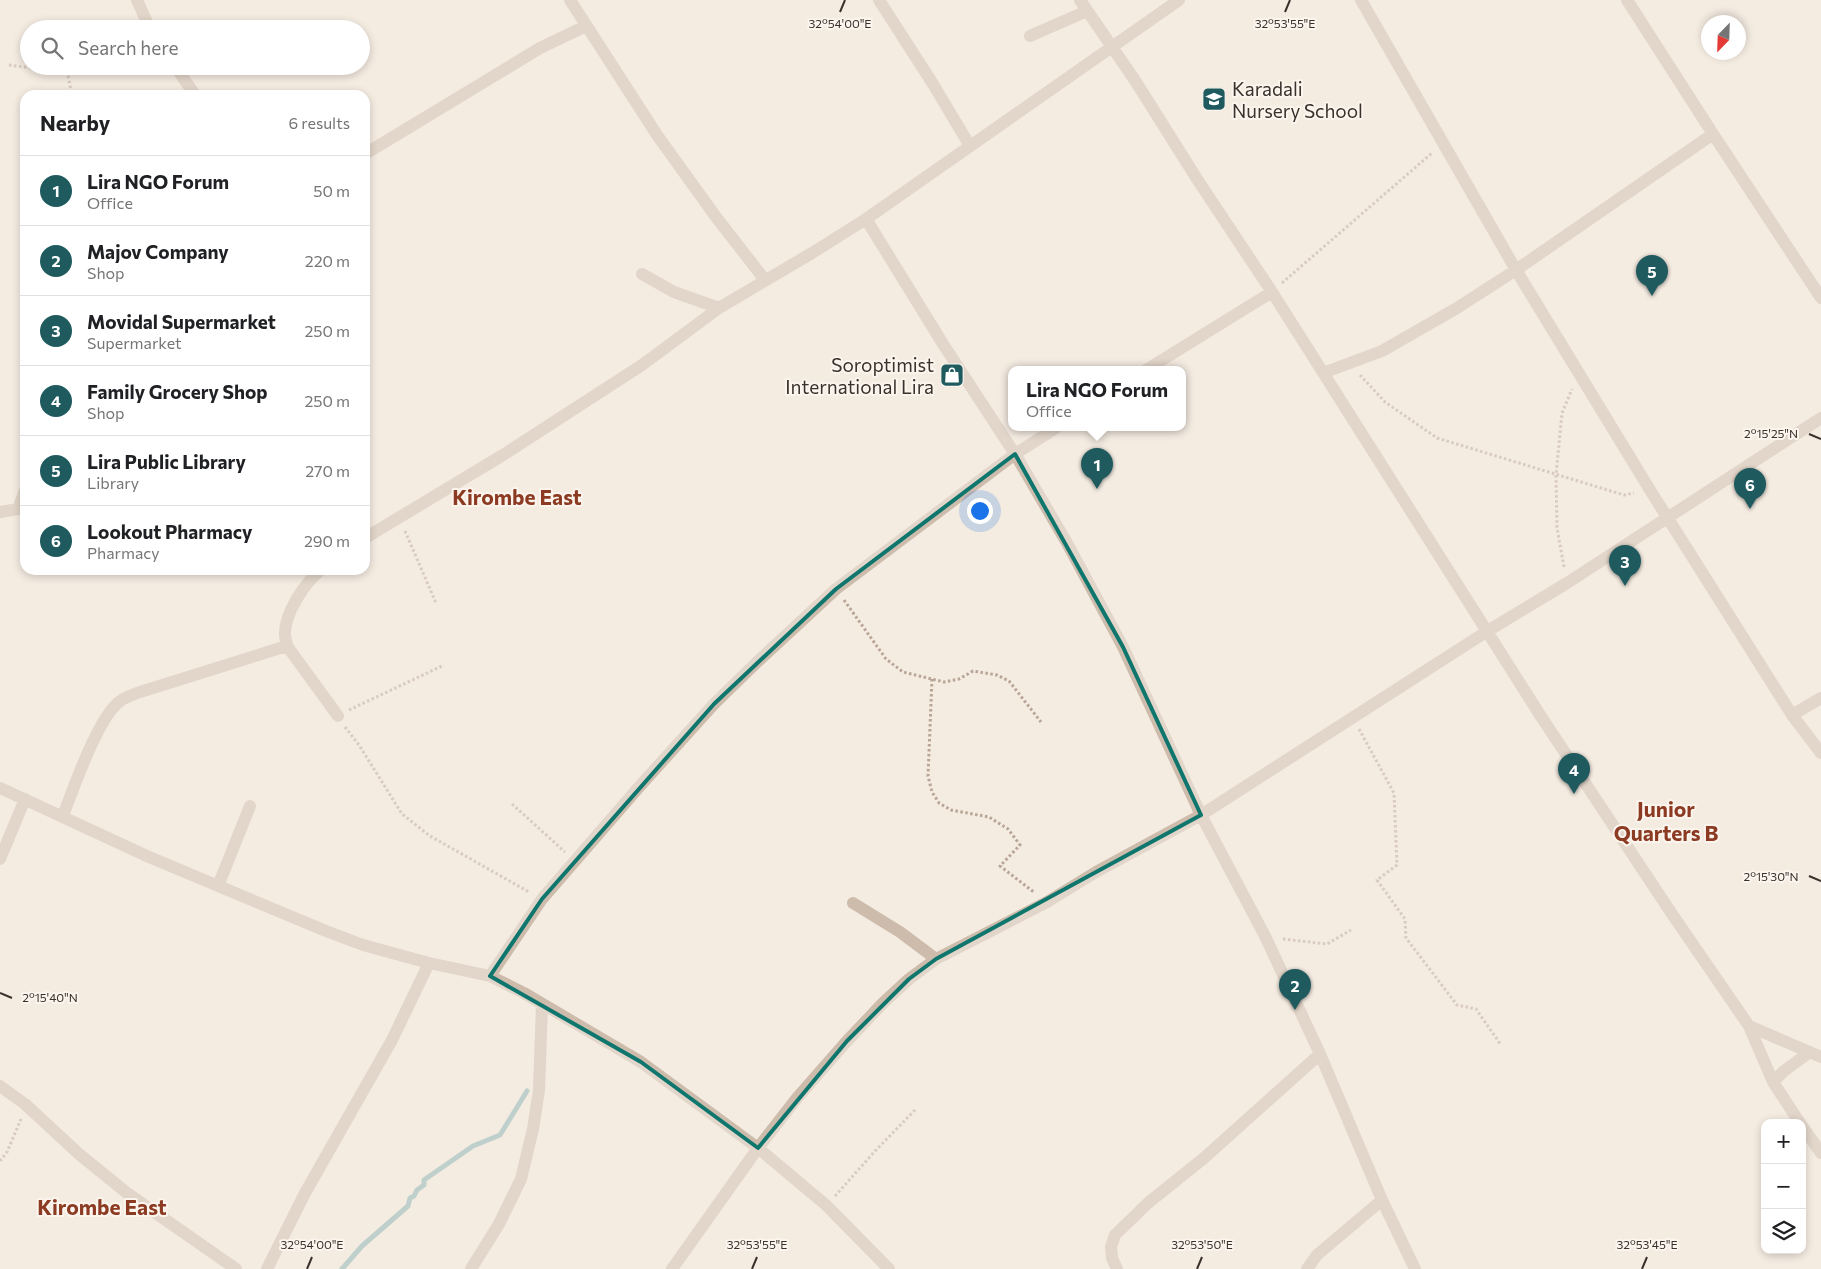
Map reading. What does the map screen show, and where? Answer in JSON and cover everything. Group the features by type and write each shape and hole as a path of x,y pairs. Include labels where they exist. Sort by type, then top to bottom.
{"street":[{"path":"137,0 146,20"},
{"path":"570,0 658,135 765,280"},
{"path":"879,0 934,84 970,146"},
{"path":"1080,0 1136,82 1272,292 1486,632 1672,914 1749,1026 1773,1082 1798,1119"},
{"path":"370,535 503,455 642,365 719,308 866,219 1179,0"},
{"path":"1361,0 1516,270 1650,490 1792,715 1821,753"},
{"path":"1627,0 1821,298"},
{"path":"1030,36 1087,11"},
{"path":"370,151 540,48 586,26"},
{"path":"181,75 192,90"},
{"path":"1323,373 1382,351 1415,333 1516,270 1713,134"},
{"path":"866,219 943,344 1015,454 1067,542 1123,647 1201,815 1265,936 1320,1054 1382,1200 1415,1269"},
{"path":"642,274 674,292 719,308"},
{"path":"1152,366 1272,292"},
{"path":"672,1269 758,1148 797,1098 847,1041 909,979 936,959 1047,902 1096,872 1201,815 1821,418"},
{"path":"490,976 542,899 714,704 836,589 1015,454 1051,431"},
{"path":"0,512 18,509 20,504"},
{"path":"315,575 302,591 289,615 284,634 287,646 338,716"},
{"path":"63,816 78,776 107,714 118,702 140,692 287,646"},
{"path":"1792,715 1821,698"},
{"path":"0,788 149,857 363,945 429,963 490,976 524,993 640,1062 758,1148 826,1206 888,1269"},
{"path":"0,859 25,799"},
{"path":"218,886 250,806"},
{"path":"853,903 900,932 936,959"},
{"path":"267,1269 305,1193 392,1040 429,963"},
{"path":"471,1269 499,1224 521,1179 533,1129 539,1090 542,1005"},
{"path":"1749,1026 1815,1054"},
{"path":"1117,1269 1112,1258 1111,1247 1115,1235 1148,1203 1204,1158 1320,1054"},
{"path":"1773,1082 1784,1071 1815,1054"},
{"path":"0,1086 25,1104 79,1154 113,1182 236,1269"},
{"path":"1806,1131 1821,1153"},
{"path":"1307,1269 1317,1255 1382,1200"}],"path":[{"path":"9,65 20,66"},
{"path":"68,75 71,90"},
{"path":"1272,292 1443,142"},
{"path":"1349,364 1386,402 1438,438 1624,495 1650,490"},
{"path":"1566,583 1557,528 1556,475 1562,414 1578,372"},
{"path":"399,516 436,603"},
{"path":"836,589 886,659 903,672 944,682 959,679 973,671 997,675 1009,681 1041,722"},
{"path":"444,665 338,716 359,745 402,814 430,836 542,899"},
{"path":"932,679 928,776 932,792 939,803 951,810 989,817 1008,829 1020,845 1000,866 1047,902"},
{"path":"1352,718 1394,793 1397,865 1377,880 1405,918 1406,938 1457,1005 1476,1009 1501,1045"},
{"path":"512,804 575,861"},
{"path":"1265,936 1328,944 1351,930"},
{"path":"0,1160 7,1152 22,1118 25,1104"},
{"path":"826,1206 915,1110"}],"highlighted area":[{"path":"1015,454 1123,647 1201,815 936,959 909,979 847,1041 758,1148 641,1062 490,976 542,899 714,704 836,589"}],"waterway":[{"path":"342,1269 362,1246 408,1206 410,1198 424,1185 424,1180 473,1146 500,1135 527,1091"}],"place":[{"name":"Karadali Nursery School","path":"1214,99"},
{"name":"Lira Public Library","path":"1652,296"},
{"name":"Soroptimist International Lira","path":"952,375"},
{"name":"Lira NGO Forum","path":"1097,489"},
{"name":"Lookout Pharmacy","path":"1750,509"},
{"name":"Movidal Supermarket","path":"1625,586"},
{"name":"Family Grocery Shop","path":"1574,794"},
{"name":"Majov Company","path":"1295,1010"}],"district":[{"name":"Kirombe East","path":"517,496"},
{"name":"Junior Quarters B","path":"1666,820"},
{"name":"Kirombe East","path":"102,1206"}]}
